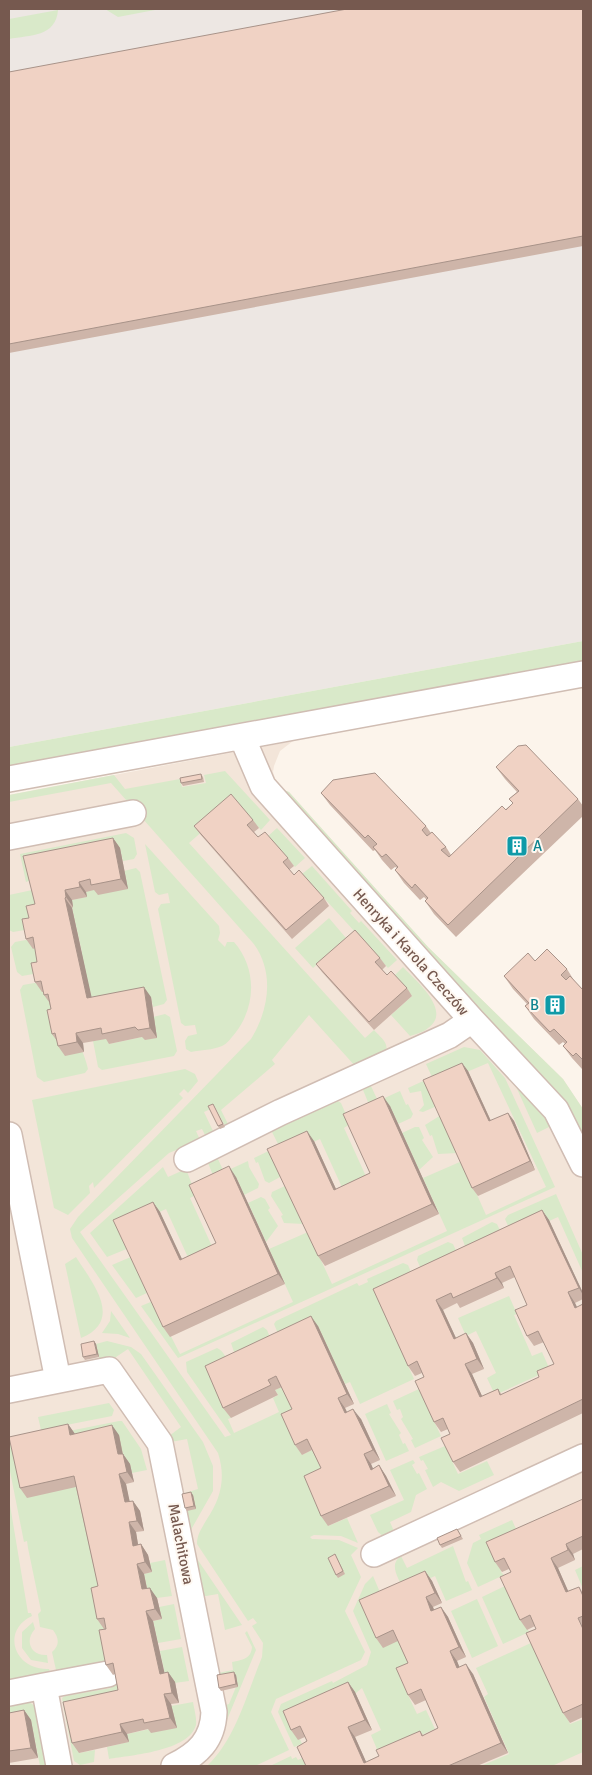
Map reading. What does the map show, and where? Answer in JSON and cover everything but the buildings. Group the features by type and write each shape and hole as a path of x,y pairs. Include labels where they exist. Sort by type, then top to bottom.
{"street":[{"path":"9,779 583,674"},
{"name":"Henryka i Karola Czeczów","path":"242,737 263,786 472,1020 556,1110 583,1164"},
{"path":"9,836 133,813"},
{"path":"186,1159 281,1112 450,1035 472,1020"},
{"path":"9,1135 58,1380"},
{"name":"Malachitowa","path":"9,1390 109,1370 160,1443 214,1712 210,1736 204,1745 192,1757 174,1766"},
{"path":"374,1554 583,1457"},
{"path":"9,1693 108,1674"},
{"path":"44,1686 59,1766"}],"shaded area":[{"path":"9,9 583,9 583,641 9,747"},
{"path":"293,741 280,751 274,766 273,772 278,788 289,792 428,947 563,1079 583,1109 583,1766 9,1766 9,795"}],"green space":[{"path":"105,9 160,9 118,17"},
{"path":"58,10 56,19 47,30 33,35 9,39 9,19"},
{"path":"583,641 583,662 9,766 9,747"},
{"path":"225,771 270,820 261,830 236,802 189,843 365,1038 374,1030 381,1037 387,1048 386,1052 356,1067 309,1015 272,1060 275,1064 221,1110 229,1126 226,1128 215,1107 204,1112 214,1133 206,1137 202,1129 196,1131 200,1140 169,1153 80,1232 225,1437 231,1435 187,1372 186,1362 217,1348 223,1352 229,1369 231,1390 231,1418 228,1419 234,1433 279,1412 273,1398 278,1395 275,1390 283,1386 299,1419 302,1455 314,1449 328,1478 328,1526 347,1518 358,1543 341,1536 314,1535 310,1537 312,1539 339,1540 358,1548 351,1555 361,1577 345,1611 365,1652 361,1660 276,1699 271,1712 289,1750 255,1766 207,1766 226,1743 240,1715 262,1657 263,1643 252,1626 257,1623 253,1618 248,1621 197,1544 199,1534 216,1503 221,1488 222,1471 218,1453 72,1238 70,1229 78,1217 251,1039 262,1016 265,1004 267,978 264,966 260,954 253,943 111,783 9,802 9,795 114,775 125,789 180,779 182,787 206,783 204,775"},
{"path":"278,788 289,792 428,947 563,1079 583,1109 583,1138 568,1109"},
{"path":"277,828 305,858 295,867 267,837"},
{"path":"126,833 134,838 137,854 134,859 123,861 120,849 26,882 20,854"},
{"path":"145,844 219,926 218,940 225,947 227,942 234,942 242,952 247,963 251,987 247,1011 243,1022 236,1032 222,1046 191,1052 186,1049 185,1041 188,1036 197,1034 195,1025 185,1026 181,1023 158,909 161,904 170,903 168,893 159,895 155,892"},
{"path":"312,866 352,911 350,913 359,923 361,921 397,960 388,968 302,874"},
{"path":"136,868 140,872 167,1000 164,1004 153,1007 151,997 94,1008 81,953 72,900 86,897 86,892 124,871"},
{"path":"37,889 36,928 13,932 9,930 9,895"},
{"path":"329,918 346,938 313,968 295,948"},
{"path":"31,939 40,948 45,972 22,976 17,972 11,947 15,942"},
{"path":"403,967 429,996 436,1013 435,1021 428,1028 410,1036 391,1015 412,996 395,975"},
{"path":"40,982 62,1012 81,1047 88,1069 85,1073 44,1082 37,1077 20,990 23,985"},
{"path":"165,1014 170,1017 177,1051 174,1056 102,1070 98,1067 93,1041 108,1038 109,1044 142,1037 157,1037 153,1017"},
{"path":"464,1047 480,1050 505,1078 555,1187 178,1358 141,1306 153,1301 180,1354 293,1302 269,1249 308,1232 332,1284 447,1231 423,1178 462,1161 486,1215 546,1187 488,1063 429,1088 437,1106 423,1112 419,1111 424,1105 421,1091 410,1093 408,1088 432,1077 426,1064"},
{"path":"185,1069 195,1074 198,1081 188,1093 184,1089 179,1094 183,1098 94,1188 93,1182 89,1186 90,1193 68,1215 54,1208 32,1100"},
{"path":"513,1080 553,1125 537,1133"},
{"path":"370,1084 378,1101 400,1091 406,1105 408,1104 413,1114 411,1118 398,1124 390,1107 373,1114 363,1090"},
{"path":"338,1101 341,1103 350,1124 344,1128 369,1183 345,1194 320,1139 275,1159 282,1176 269,1183 265,1181 258,1162 256,1163 254,1158 279,1146 271,1130"},
{"path":"441,1115 458,1153 438,1154 432,1135 430,1136 425,1125"},
{"path":"419,1127 424,1138 422,1140 433,1157 419,1170 402,1133"},
{"path":"216,1155 224,1172 248,1161 249,1167 259,1184 258,1188 244,1195 236,1177 217,1185 208,1163"},
{"path":"163,1167 168,1177 186,1169 196,1195 190,1198 215,1253 191,1264 166,1209 121,1230 129,1248 107,1257 90,1233"},
{"path":"287,1185 304,1224 284,1223 281,1216 283,1215 271,1196 272,1192"},
{"path":"556,1194 583,1255 583,1273 558,1217 513,1237 505,1219 508,1215"},
{"path":"261,1197 265,1199 270,1208 268,1210 278,1226 266,1242 248,1203"},
{"path":"492,1222 497,1224 505,1241 469,1257 462,1238"},
{"path":"448,1242 453,1244 461,1261 425,1278 417,1260 418,1256"},
{"path":"133,1256 149,1292 136,1298 112,1265"},
{"path":"76,1257 96,1288 103,1311 101,1321 94,1330 81,1338 65,1264"},
{"path":"403,1263 408,1265 415,1282 406,1356 404,1357 414,1379 360,1404 350,1382 345,1384 318,1327 282,1343 274,1324 276,1321 357,1283 359,1286 368,1282 367,1279"},
{"path":"509,1296 517,1314 514,1315 532,1356 542,1352 550,1370 495,1395 487,1378 496,1373 476,1331 466,1336 458,1318"},
{"path":"111,1311 130,1338 118,1334 102,1333 110,1321"},
{"path":"263,1327 267,1330 274,1347 238,1364 231,1343"},
{"path":"107,1341 131,1347 141,1354 203,1442 213,1466 213,1491 188,1535 182,1494 198,1489 187,1439 171,1442 169,1436 181,1427 128,1349 113,1359 100,1362 96,1344"},
{"path":"419,1389 441,1436 415,1448 411,1440 413,1439 401,1419 403,1417 400,1409 397,1410 393,1401"},
{"path":"109,1403 114,1410 112,1416 41,1430 38,1417"},
{"path":"387,1404 391,1413 389,1414 401,1433 399,1435 403,1444 405,1443 409,1451 386,1461 365,1414"},
{"path":"122,1421 141,1449 147,1470 132,1473 130,1464 39,1437"},
{"path":"28,1439 81,1486 113,1675 125,1700 79,1753 95,1750 94,1762 80,1765 74,1761 62,1698 111,1688 106,1662 56,1670 52,1652 58,1641 53,1630 40,1627 38,1614 41,1611 27,1541 24,1542 9,1466 9,1443"},
{"path":"445,1446 458,1474 487,1461 494,1475 459,1491 441,1482 433,1487 425,1470 428,1469 419,1457"},
{"path":"413,1460 415,1463 412,1465 417,1474 419,1473 427,1489 416,1495 411,1512 390,1522 396,1536 385,1538 378,1532 370,1515 404,1500 390,1470"},
{"path":"9,1499 28,1613 31,1613 32,1616 22,1623 16,1631 14,1640 16,1649 20,1657 28,1664 37,1668 49,1669 50,1672 9,1680"},
{"path":"512,1520 521,1540 501,1572 504,1575 478,1587 467,1563 473,1543 481,1539 479,1535"},
{"path":"453,1546 466,1582 468,1581 472,1590 446,1601 435,1576 404,1590 397,1577 395,1568 397,1560 401,1556 407,1568"},
{"path":"191,1550 242,1625 225,1630 218,1594 200,1597"},
{"path":"165,1560 172,1596 149,1599 144,1574 152,1572 150,1563"},
{"path":"583,1566 583,1589 575,1570"},
{"path":"373,1576 413,1669 399,1676 417,1714 426,1710 435,1729 379,1754 371,1735 381,1730 362,1688 300,1739 302,1744 294,1747 278,1712 281,1704 332,1681 333,1683 367,1665 371,1652 353,1611 365,1584"},
{"path":"507,1585 529,1632 503,1644 482,1597"},
{"path":"477,1599 498,1646 472,1658 451,1611"},
{"path":"174,1604 181,1639 158,1643 153,1621 162,1619 159,1607"},
{"path":"33,1622 35,1629 30,1638 31,1647 41,1655 47,1655 48,1663 31,1660 22,1648 22,1632"},
{"path":"247,1631 256,1650 219,1739 222,1706 229,1704 238,1686 216,1679 218,1673 233,1670 232,1662 242,1660 250,1654 252,1647 245,1633"},
{"path":"533,1642 570,1724 583,1719 583,1752 552,1766 481,1766 509,1754 484,1697 488,1694 476,1668"},
{"path":"182,1647 189,1681 167,1684 160,1651"},
{"path":"29,1702 35,1706 48,1766 40,1766 31,1721 9,1725 9,1706"},
{"path":"193,1702 196,1725 191,1734 183,1741 158,1750 109,1759 107,1747 128,1742 127,1734 150,1729 171,1706"},
{"path":"291,1756 292,1759 296,1757 298,1760 304,1757 309,1766 270,1766"}],"place":[{"name":"A","path":"517,846"},
{"name":"B","path":"555,1005"}]}
